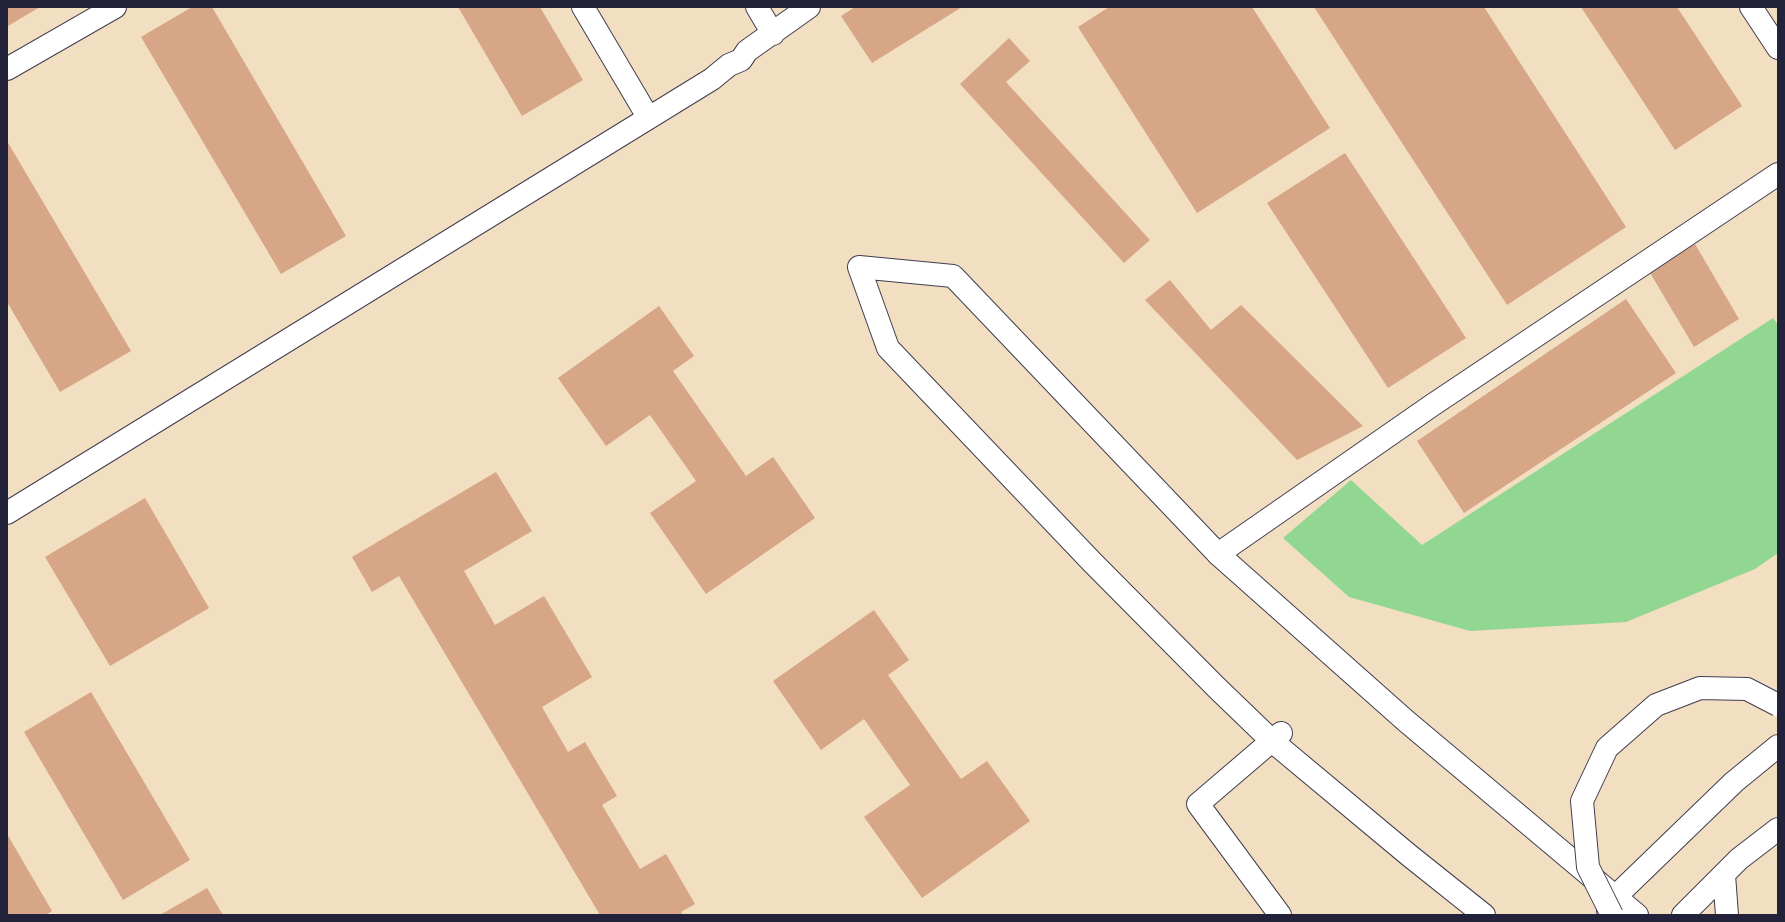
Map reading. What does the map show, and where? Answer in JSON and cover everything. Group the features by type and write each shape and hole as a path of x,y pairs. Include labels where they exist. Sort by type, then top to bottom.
{"main road":[{"path":"7,69 115,7"},
{"path":"583,7 648,117"},
{"path":"757,7 773,34"},
{"path":"7,512 712,79 729,65 740,60 747,51 809,7"},
{"path":"1751,7 1778,48"},
{"path":"1218,554 1431,406 1778,174"},
{"path":"1484,915 1410,856 1276,737 1216,687 1092,562 888,348 859,267 953,276 1218,554 1406,720 1611,909 1636,915"},
{"path":"1611,909 1588,867 1582,801 1607,748 1656,705 1700,688 1747,689 1778,705"},
{"path":"1276,737 1198,804 1280,915"},
{"path":"1611,909 1734,782 1778,746"},
{"path":"1684,915 1739,859 1778,829"},
{"path":"1724,875 1727,915"}],"green space":[{"path":"1773,318 1778,325 1778,553 1755,569 1626,622 1470,631 1349,597 1283,538 1351,480 1422,545"}],"building":[{"path":"7,7 40,7 8,26"},
{"path":"192,7 212,7 346,236 281,274 141,37"},
{"path":"458,7 540,7 583,80 522,116"},
{"path":"855,7 962,7 872,63 841,16"},
{"path":"1109,7 1252,7 1330,128 1197,213 1078,27"},
{"path":"1314,7 1484,7 1626,227 1507,305"},
{"path":"1581,7 1677,7 1742,106 1675,150"},
{"path":"1009,38 1030,61 1006,82 1150,240 1124,263 960,84"},
{"path":"7,141 131,351 60,392 7,302"},
{"path":"1345,153 1466,338 1388,388 1267,203"},
{"path":"1695,244 1739,319 1694,347 1649,271"},
{"path":"1170,280 1211,330 1241,305 1363,426 1297,460 1145,300"},
{"path":"1626,299 1676,373 1464,513 1417,441"},
{"path":"659,306 694,356 673,371 746,476 773,457 815,518 706,594 650,513 696,481 650,415 606,446 558,378"},
{"path":"496,472 532,531 464,571 495,625 544,596 592,677 542,707 568,752 585,742 617,796 602,805 640,869 666,854 695,904 681,912 683,915 600,915 399,576 372,592 352,557"},
{"path":"145,498 209,608 110,666 45,557"},
{"path":"874,610 909,660 888,675 961,779 987,761 1030,821 922,898 864,817 910,785 864,719 821,750 773,681"},
{"path":"91,692 190,860 123,900 24,732"},
{"path":"7,834 52,911 46,915 7,915"},
{"path":"207,888 223,915 160,915"}]}
